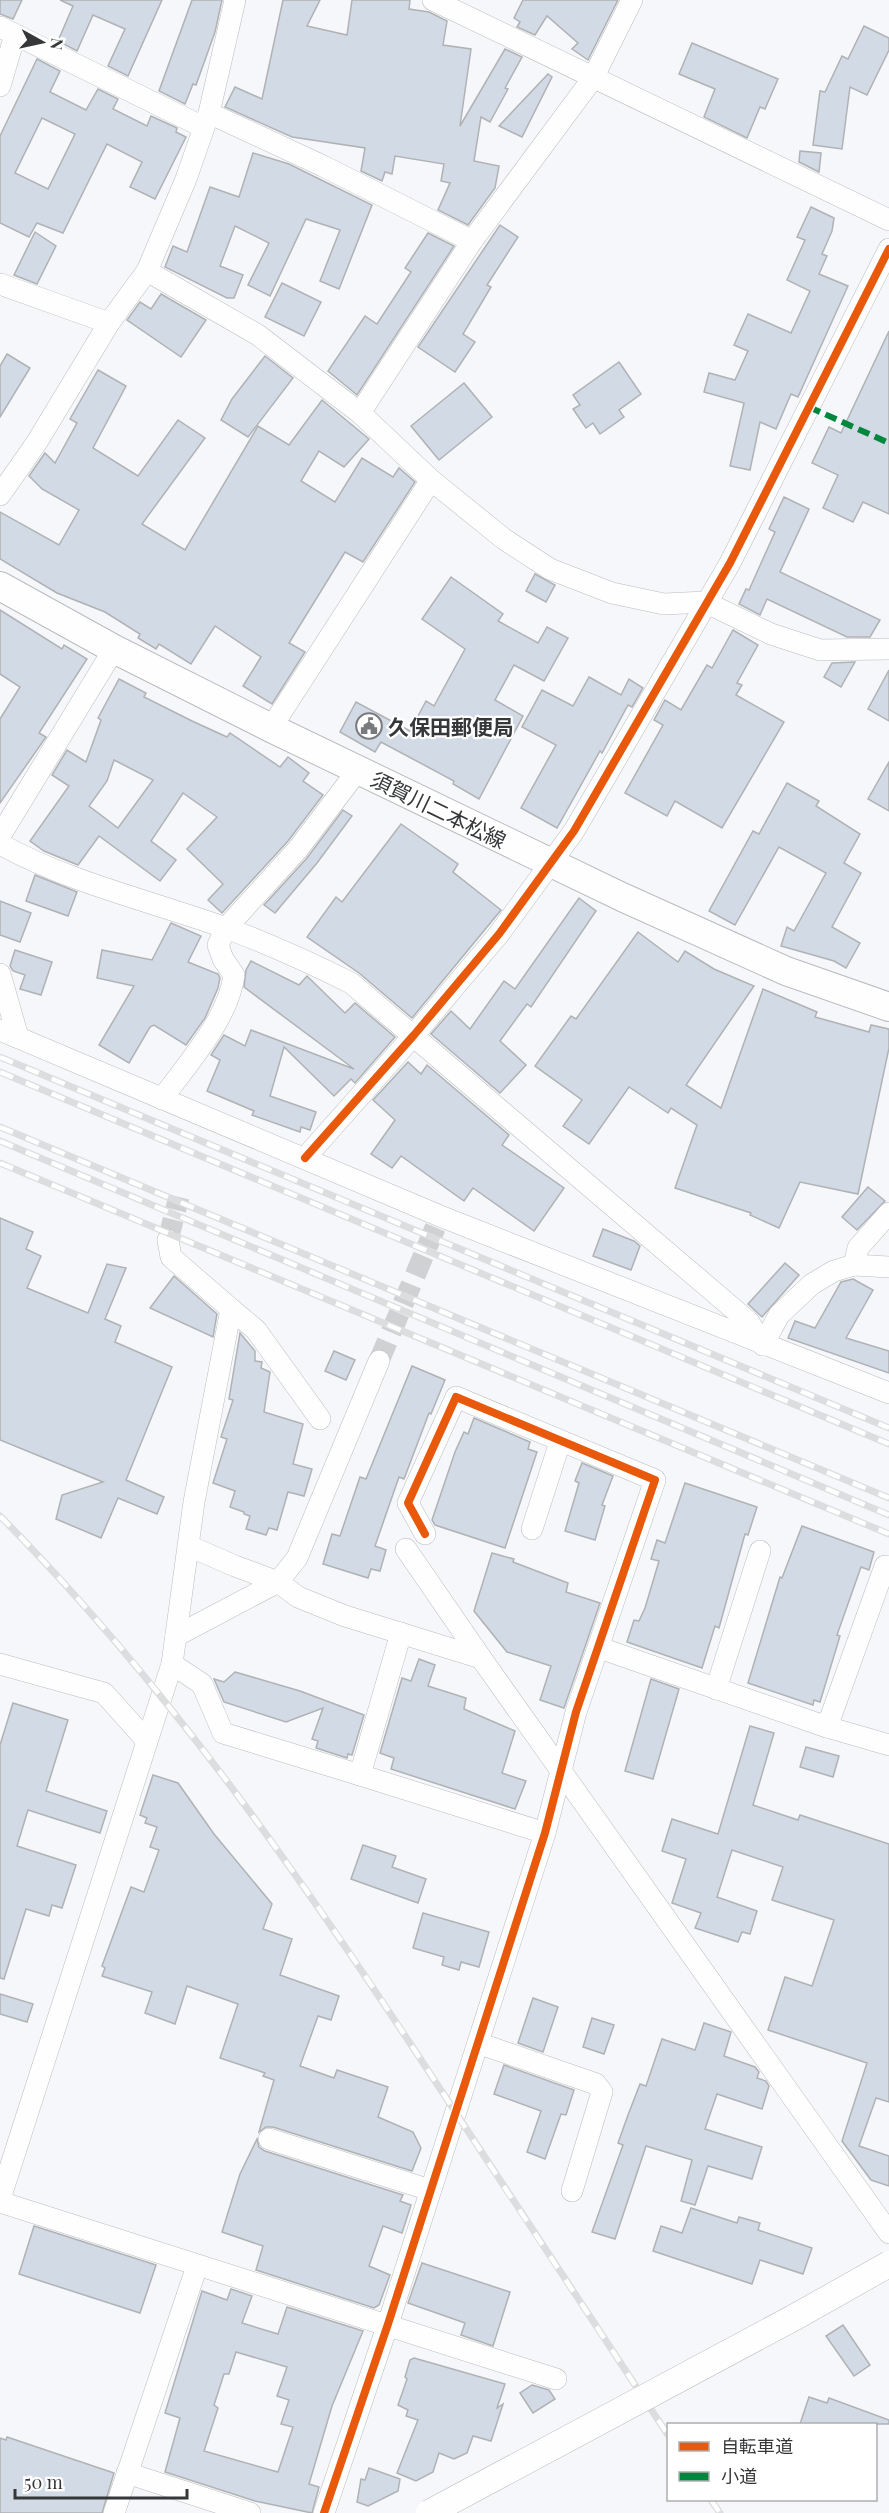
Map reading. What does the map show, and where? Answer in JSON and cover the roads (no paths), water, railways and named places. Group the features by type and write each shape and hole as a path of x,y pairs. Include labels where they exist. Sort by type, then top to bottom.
{"main road":[{"name":"須賀川二本松線","path":"0,586 114,649 271,728 622,897 786,971 889,1007"}],"street":[{"path":"0,495 37,442 109,323 147,271 186,179 206,120 236,0"},
{"path":"433,0 889,220"},
{"path":"360,412 472,241 593,78 632,0"},
{"path":"0,86 8,31 206,120 322,166 472,241"},
{"path":"304,1158 414,1035 499,934 553,863 574,831 705,602 730,563 889,249"},
{"path":"147,271 258,334 360,412 431,480 504,538 550,569 612,593 664,604 705,602 771,634 820,650 889,649"},
{"path":"0,284 109,323"},
{"path":"271,728 431,480"},
{"path":"0,836 114,649"},
{"path":"162,1099 207,1038 233,989 234,975 223,959 218,945 226,928 298,849 358,770"},
{"path":"0,844 36,864 226,928 302,958 351,983 749,1322 763,1345"},
{"path":"0,974 9,1033 439,1218 506,1240 763,1345 889,1393"},
{"path":"854,1265 858,1248 889,1213"},
{"path":"168,1240 171,1257 256,1330 320,1419"},
{"path":"763,1345 779,1315 812,1284 834,1271 854,1265 889,1267"},
{"path":"231,1309 194,1502 172,1664 0,2200 197,2266 388,2324 556,2379"},
{"path":"176,1636 278,1582 297,1558 379,1361"},
{"path":"324,2513 388,2324 545,1833 559,1770 576,1712 600,1648 655,1480 456,1397 408,1503 425,1534"},
{"path":"532,1529 561,1442"},
{"path":"189,1546 278,1582 298,1596 345,1616 481,1658"},
{"path":"406,1549 559,1770 887,2227"},
{"path":"716,1689 760,1551"},
{"path":"827,1726 885,1566"},
{"path":"360,1775 401,1633"},
{"path":"600,1648 716,1689 889,1745"},
{"path":"0,1664 104,1693 147,1741"},
{"path":"172,1664 202,1684 223,1733 545,1833"},
{"path":"478,2043 596,2085 602,2092 572,2191"},
{"path":"269,2139 430,2190"},
{"path":"429,2513 784,2323 889,2264"},
{"path":"114,2513 197,2266"},
{"path":"127,2474 250,2513"}],"tunnel":[{"path":"168,1240 179,1197"},
{"path":"379,1361 438,1221"}],"railway":[{"path":"0,1057 889,1428"},
{"path":"0,1072 889,1444"},
{"path":"0,1127 889,1498"},
{"path":"0,1141 889,1515"},
{"path":"0,1163 889,1534"},
{"path":"0,1516 126,1654 242,1801 403,2032 667,2433"},
{"path":"712,2501 720,2513"}],"place":[{"name":"久保田郵便局","path":"369,726"}]}
